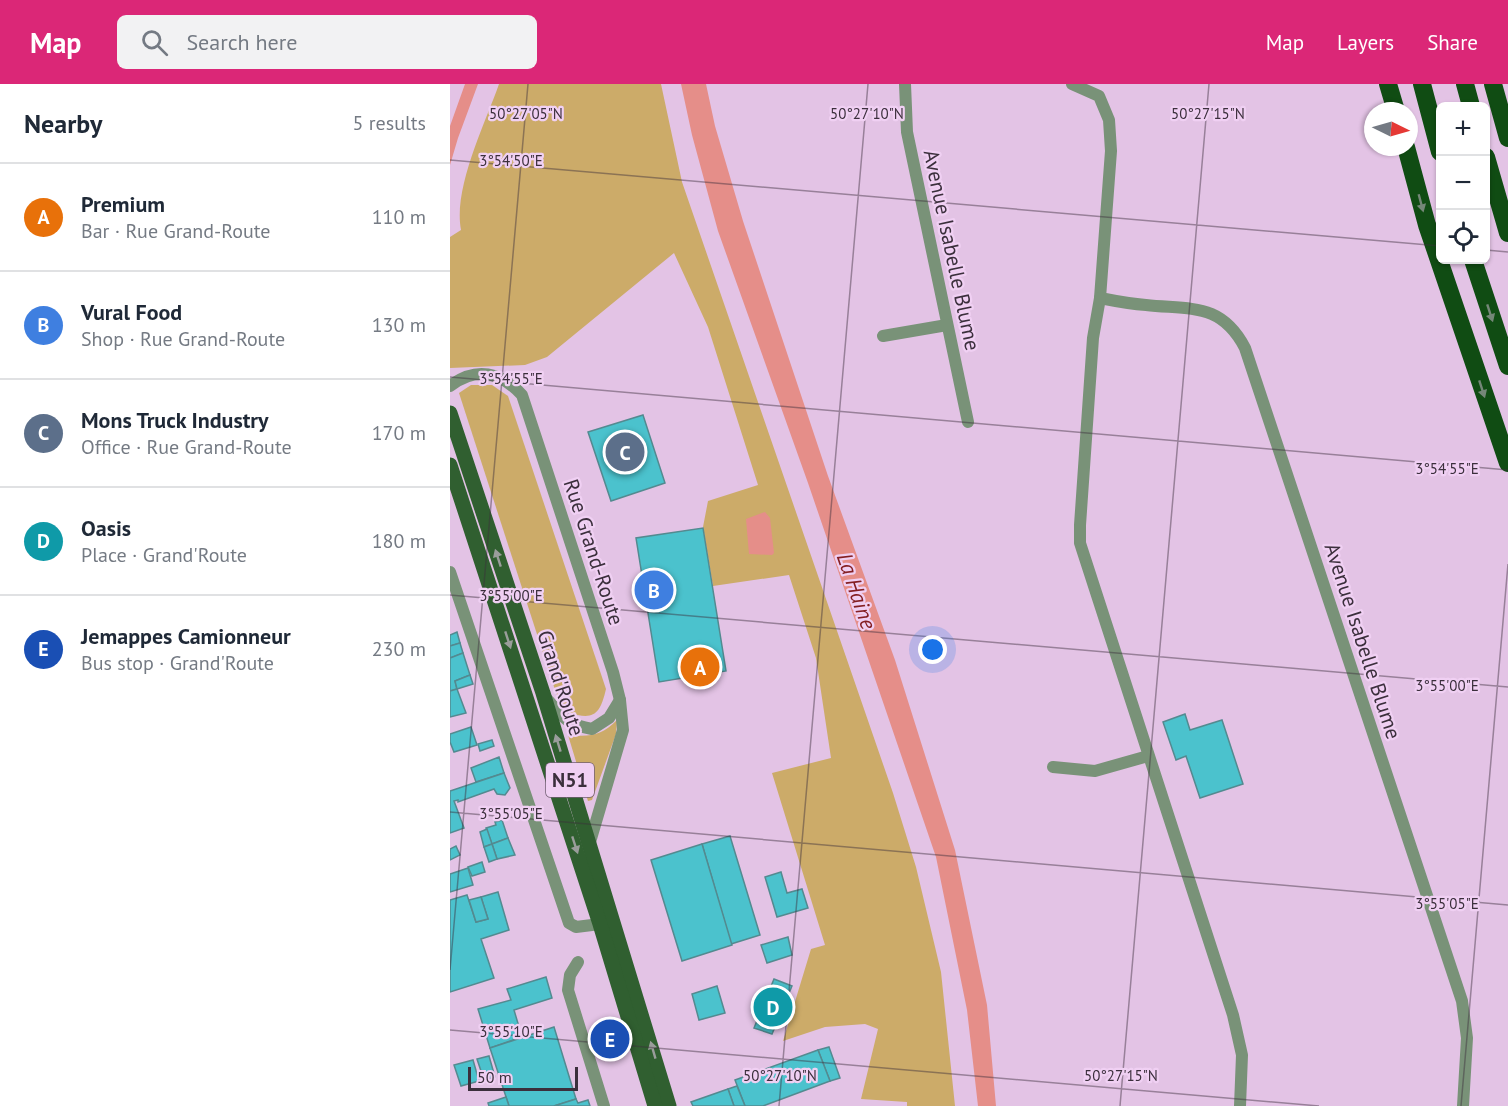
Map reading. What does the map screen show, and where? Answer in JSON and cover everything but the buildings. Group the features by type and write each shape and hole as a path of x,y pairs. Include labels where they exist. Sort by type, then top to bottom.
{"highway":[{"path":"1388,84 1393,102"},
{"path":"1422,84 1436,137"},
{"path":"1464,84 1470,102"},
{"path":"1493,84 1508,138"},
{"path":"1408,156 1427,225 1508,463"},
{"path":"1490,174 1508,233"},
{"path":"1474,264 1508,366"}],"main road":[{"name":"Grand'Route","path":"450,413 543,693 669,1106"},
{"name":"Grand'Route","path":"450,465 600,924 655,1106"}],"street":[{"name":"Avenue Isabelle Blume","path":"905,84 907,132 968,422"},
{"path":"1072,84 1099,96 1109,120 1111,151 1100,298 1093,338 1079,535 1096,595 1233,1015 1242,1055 1240,1106"},
{"name":"Avenue Isabelle Blume","path":"1100,298 1203,310 1219,316 1227,323 1245,348 1462,1001 1467,1038 1463,1106"},
{"path":"883,336 947,325"},
{"name":"Rue Grand-Route","path":"450,386 460,379 492,374 505,379 522,395 614,672 620,700"},
{"path":"450,572 569,923 576,927 600,924"},
{"path":"543,693 562,717 576,726 592,729 609,718 620,700"},
{"path":"590,842 623,730 620,700"},
{"path":"1053,767 1095,771 1148,756"},
{"path":"578,962 570,975 568,990 604,1106"}],"shaded area":[{"path":"499,84 661,84 682,182 893,793 916,867 941,972 955,1106 907,1106 907,1102 861,1099 878,1029 865,1024 825,1027 783,1041 811,949 825,945 772,773 831,758 816,658 789,575 713,586 703,527 708,501 758,485 708,327 674,253 547,357 525,365 450,368 450,237 461,230 460,213 466,176"},
{"path":"471,385 492,385 508,396 606,689 598,710 589,716 568,712 556,693 459,393"},
{"path":"617,720 616,734 592,800 588,801 568,735 595,734"}],"water":[{"path":"465,84 478,84 450,165 450,126"},
{"name":"La Haine","path":"681,84 706,84 715,126 743,221 828,476 895,660 955,850 987,1005 996,1106 978,1106 967,1010 936,857 808,483 718,231"},
{"path":"765,512 770,518 774,553 772,555 749,554 746,519"}],"place":[{"name":"Mons Truck Industry","path":"625,452"},
{"name":"Vural Food","path":"654,590"},
{"name":"Premium","path":"700,667"},
{"name":"Oasis","path":"773,1007"},
{"name":"Jemappes Camionneur","path":"610,1039"}]}
